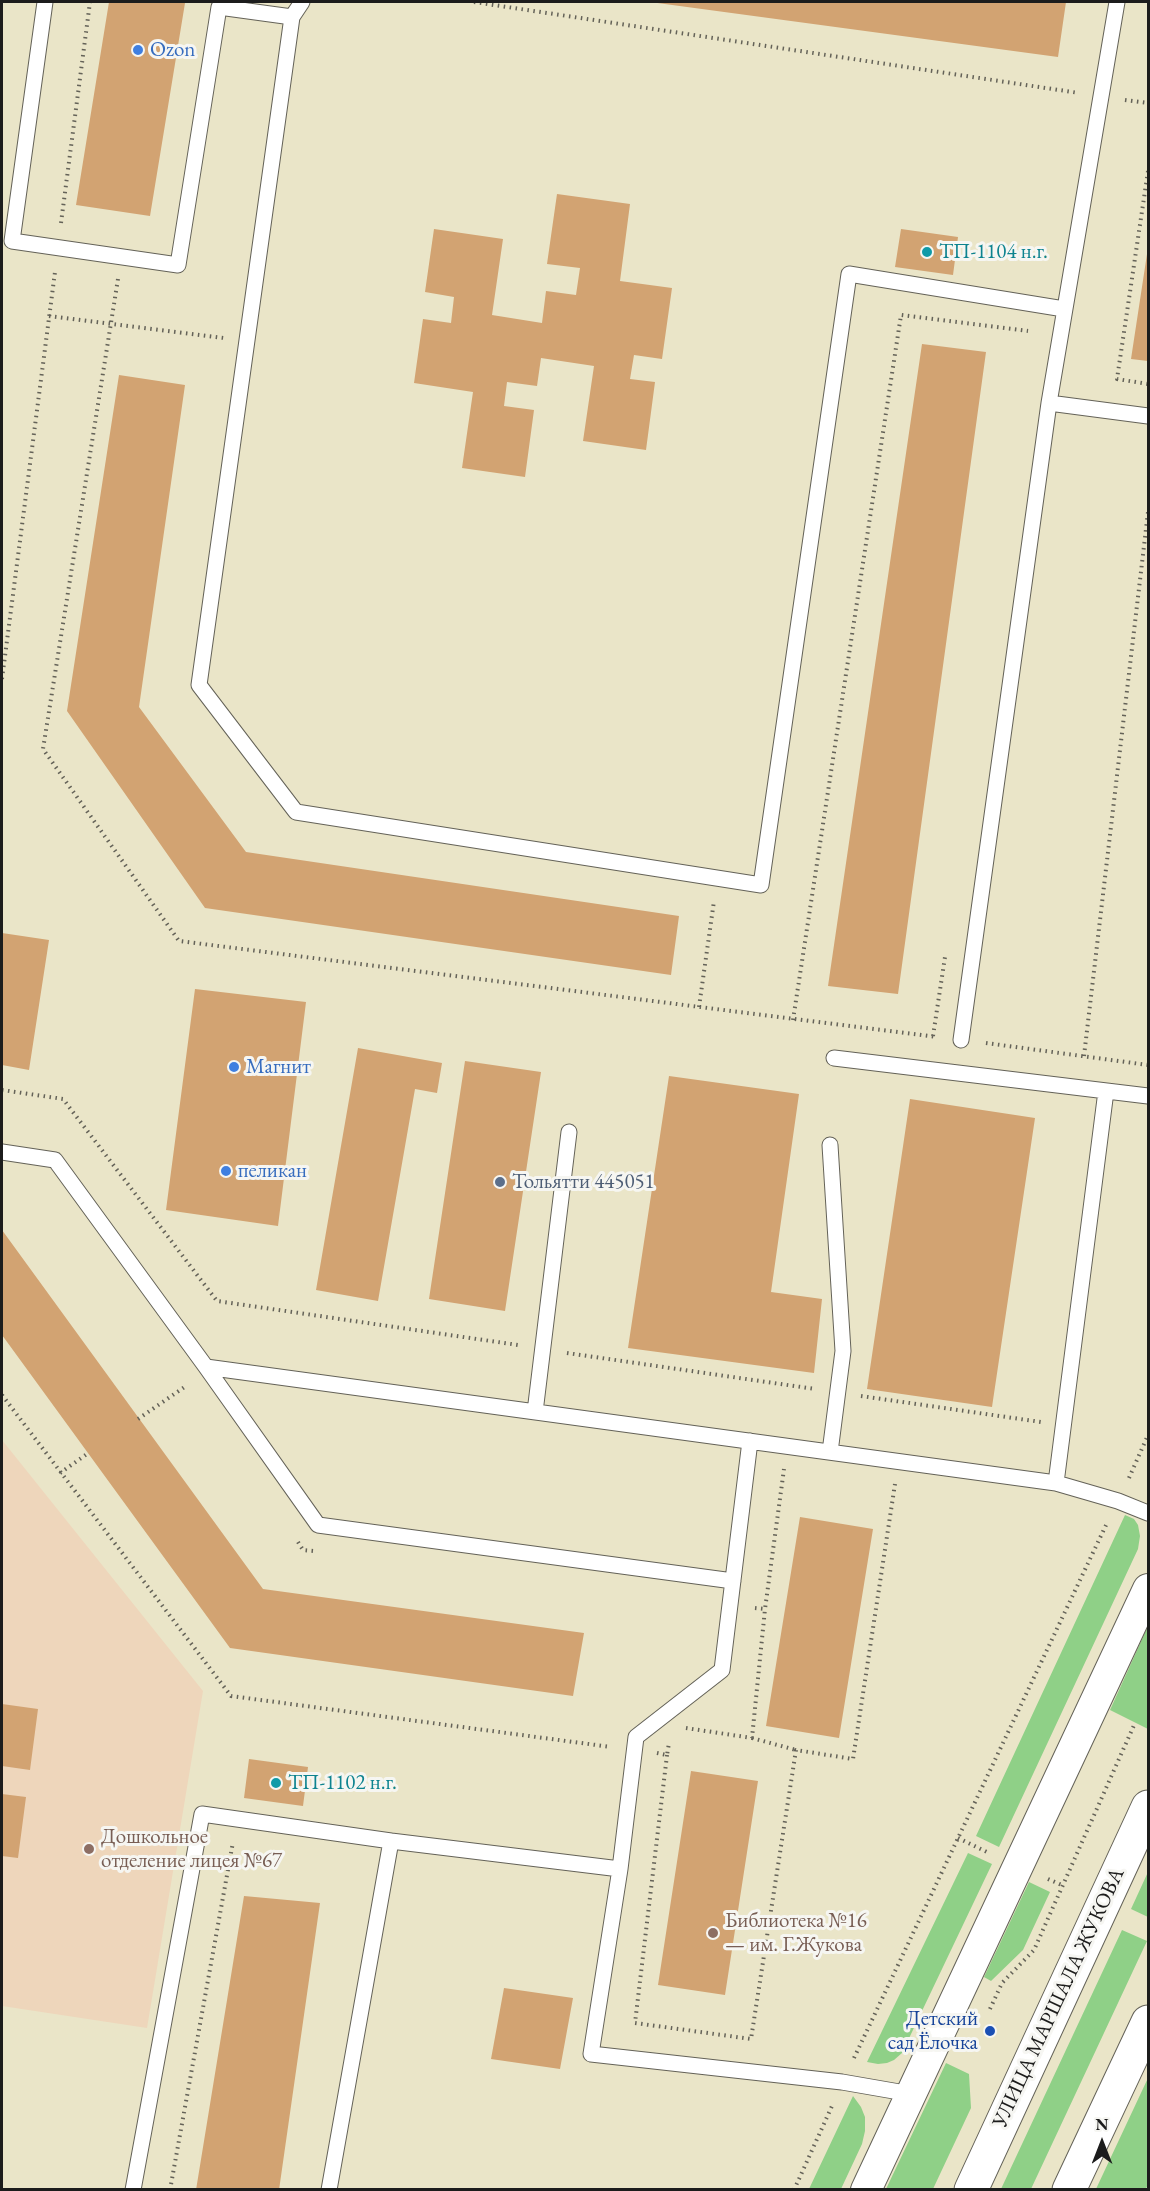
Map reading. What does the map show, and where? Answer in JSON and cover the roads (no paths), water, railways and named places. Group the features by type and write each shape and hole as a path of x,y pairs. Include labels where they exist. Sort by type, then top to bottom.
{"main road":[{"name":"УЛИЦА МАРШАЛА ЖУКОВА","path":"971,2190 1149,1807"},
{"path":"1069,2190 1149,2022"}],"street":[{"path":"866,2190 1149,1589"}],"lane":[{"path":"45,2 12,241 178,265 219,7 292,17"},
{"path":"302,2 292,17 199,685 296,812 761,885 849,274 1064,309"},
{"path":"961,1040 1049,403 1117,2"},
{"path":"1049,403 1149,416"},
{"path":"834,1058 1149,1096"},
{"path":"1056,1483 1106,1091"},
{"path":"535,1412 569,1132"},
{"path":"830,1145 843,1351 830,1452"},
{"path":"2,1152 55,1160 318,1525 734,1581"},
{"path":"206,1367 1056,1483 1118,1501 1149,1513"},
{"path":"750,1441 722,1670 636,1737 620,1869 591,2054 842,2082 911,2094"},
{"path":"133,2190 202,1814 391,1841 620,1869"},
{"path":"329,2190 391,1841"}],"place":[{"name":"Ozon","path":"138,50"},
{"name":"ТП-1104 н.г.","path":"927,252"},
{"name":"Магнит","path":"234,1067"},
{"name":"пеликан","path":"226,1171"},
{"name":"Тольятти 445051","path":"500,1182"},
{"name":"ТП-1102 н.г.","path":"276,1783"},
{"name":"Дошкольное отделение лицея №67","path":"89,1849"},
{"name":"Библиотека №16 — им. Г.Жукова","path":"713,1933"},
{"name":"Детский сад Ёлочка","path":"990,2031"}]}
